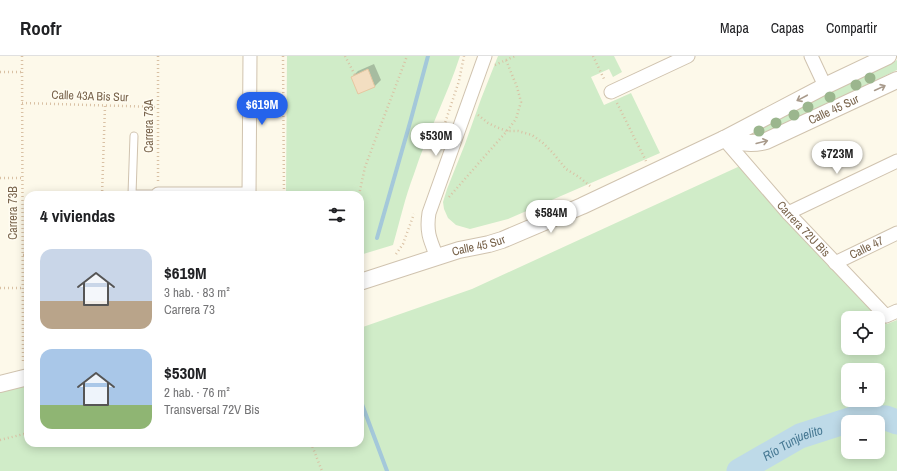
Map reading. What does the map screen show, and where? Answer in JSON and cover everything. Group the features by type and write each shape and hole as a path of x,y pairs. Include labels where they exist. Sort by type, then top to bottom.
{"street":[{"path":"249,191 250,56"},
{"path":"437,257 429,240 427,224 429,213 485,56"},
{"path":"611,92 688,56"},
{"path":"811,56 825,86"},
{"name":"Calle 45 Sur","path":"364,281 459,250 502,240 582,206 724,139 825,86 888,56"},
{"name":"Calle 45 Sur","path":"724,139 746,144 757,144 766,141 897,80"},
{"name":"Carrera 72U Bis","path":"724,139 835,263 891,313"},
{"path":"788,212 897,161"},
{"name":"Calle 47","path":"835,263 897,234"},
{"path":"0,384 24,373"}],"lane":[{"path":"132,191 134,136"}],"path":[{"name":"Carrera 73B","path":"22,56 22,255 24,350"},
{"name":"Carrera 73A","path":"158,56 158,191"},
{"path":"283,56 284,191"},
{"path":"345,56 355,75"},
{"path":"360,191 365,167 407,56"},
{"path":"437,148 459,81 464,56"},
{"path":"593,56 652,173"},
{"path":"395,255 403,244 419,200 449,198 516,119 521,102 517,87 506,60"},
{"path":"0,72 22,72"},
{"name":"Calle 43A Bis Sur","path":"22,103 157,107"},
{"path":"102,191 105,105"},
{"path":"473,111 488,123 507,131 518,131 532,135 548,148 566,169 590,186"},
{"path":"0,178 22,178"},
{"path":"0,288 23,288"},
{"path":"0,440 24,434"},
{"path":"313,447 322,471"}],"green space":[{"path":"287,56 460,56 411,183 393,245 364,254 364,191 286,191"},
{"path":"498,56 614,56 622,72 613,77 609,69 591,77 604,105 631,93 660,153 508,219 470,229 456,225 448,218 443,202"},
{"path":"897,60 897,70 759,136 755,128"},
{"path":"740,166 875,311 841,311 841,355 885,355 885,322 887,324 897,320 897,471 0,471 0,391 24,384 24,447 364,447 364,327 472,289"}],"building":[{"path":"368,69 375,87 358,94 351,77"}],"waterway":[{"path":"377,238 428,56"},
{"path":"364,410 387,471"},
{"name":"Río Tunjuelito","path":"739,471 800,436 859,417 886,418 897,422"}]}
